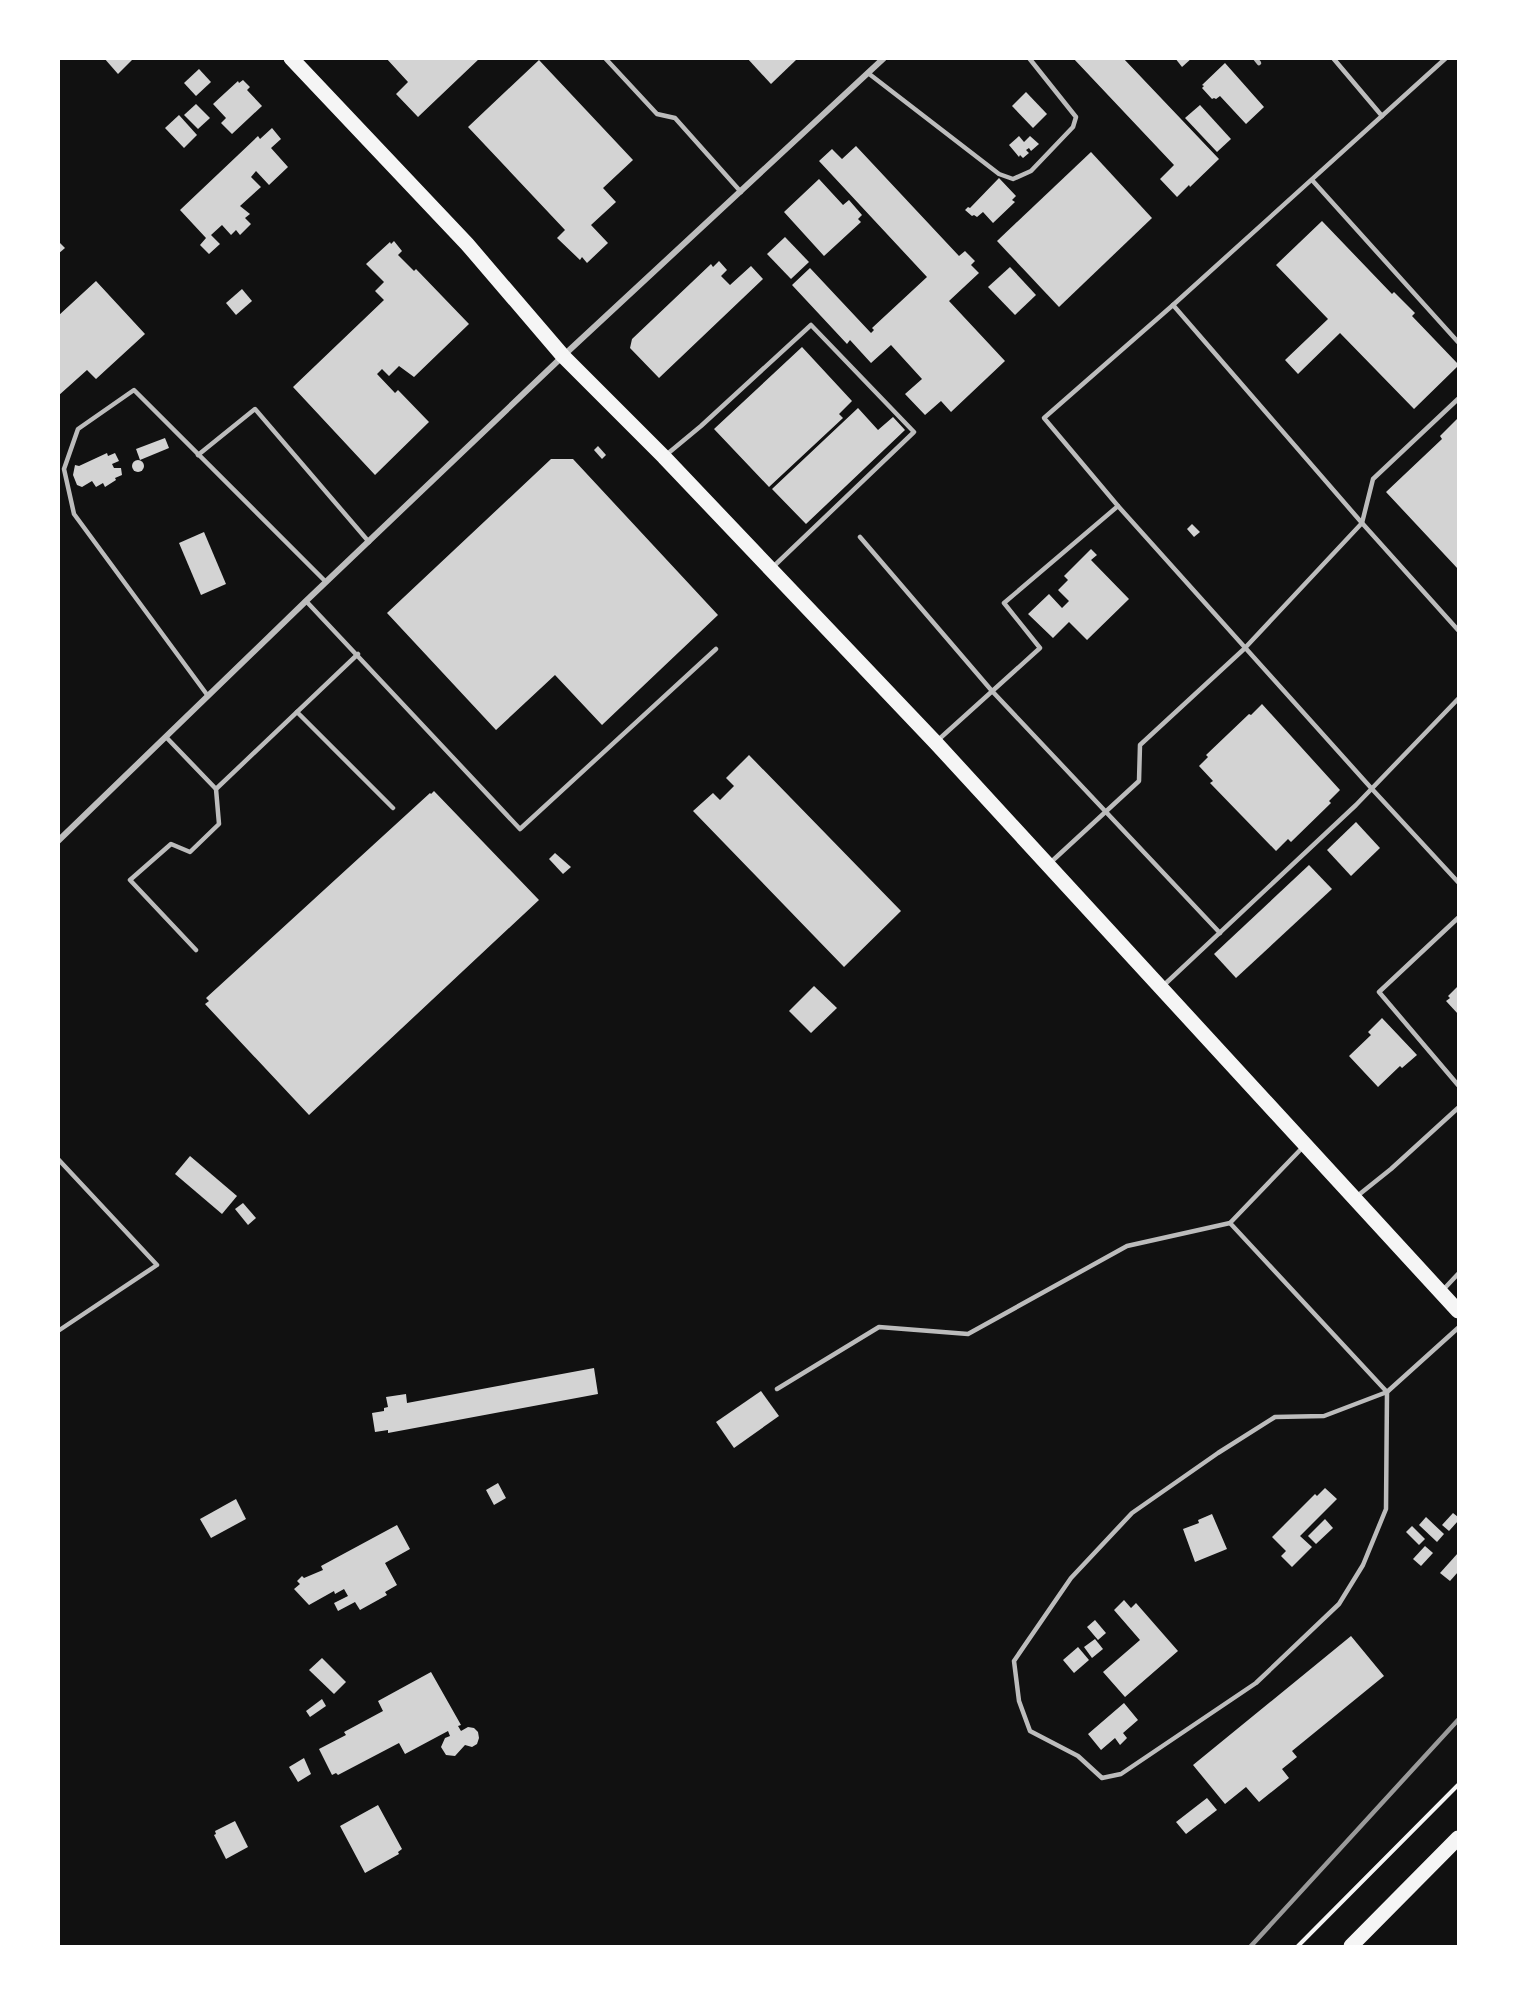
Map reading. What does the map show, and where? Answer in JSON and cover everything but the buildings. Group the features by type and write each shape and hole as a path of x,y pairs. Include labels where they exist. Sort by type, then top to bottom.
{"main road":[{"path":"291,58 466,244 563,356 664,457 936,743 1458,1311"},
{"path":"1351,1947 1458,1838"}],"street":[{"path":"58,841 563,356 884,58"}],"lane":[{"path":"605,58 657,114 675,118 741,192"},
{"path":"868,74 999,174 1013,179 1031,171 1073,128 1076,117 1029,58"},
{"path":"1255,58 1259,63"},
{"path":"1334,58 1382,116"},
{"path":"1446,58 1173,305 1044,418 1118,506 1244,648 1458,882"},
{"path":"1312,180 1458,342"},
{"path":"1173,305 1458,630"},
{"path":"664,457 811,325 914,432 770,569"},
{"path":"208,696 74,514 64,469 78,429 134,390 326,582"},
{"path":"1048,865 1139,781 1140,745 1244,648 1362,523 1373,479 1458,399"},
{"path":"198,455 255,409 369,542"},
{"path":"936,743 1040,648 1004,603 1118,506"},
{"path":"860,537 992,691 1220,933"},
{"path":"306,601 520,829 716,649"},
{"path":"216,789 358,654"},
{"path":"1162,987 1372,789 1458,699"},
{"path":"297,712 393,808"},
{"path":"166,738 216,789 219,824 190,852 171,844 130,880 196,950"},
{"path":"1458,918 1379,992 1458,1085"},
{"path":"1355,1197 1391,1169 1458,1108"},
{"path":"777,1389 879,1327 968,1334 1127,1246 1230,1223 1306,1144"},
{"path":"58,1160 157,1265 58,1331"},
{"path":"1230,1223 1387,1392 1386,1509 1363,1565 1339,1604 1265,1676 1121,1774 1102,1778 1078,1756 1030,1731 1019,1701 1014,1661 1071,1578 1132,1513 1218,1453 1275,1417 1324,1416 1387,1392 1458,1328"},
{"path":"1440,1293 1458,1274"}],"path":[{"path":"1298,1947 1458,1785"}],"railway":[{"path":"1251,1946 1458,1720"}]}
